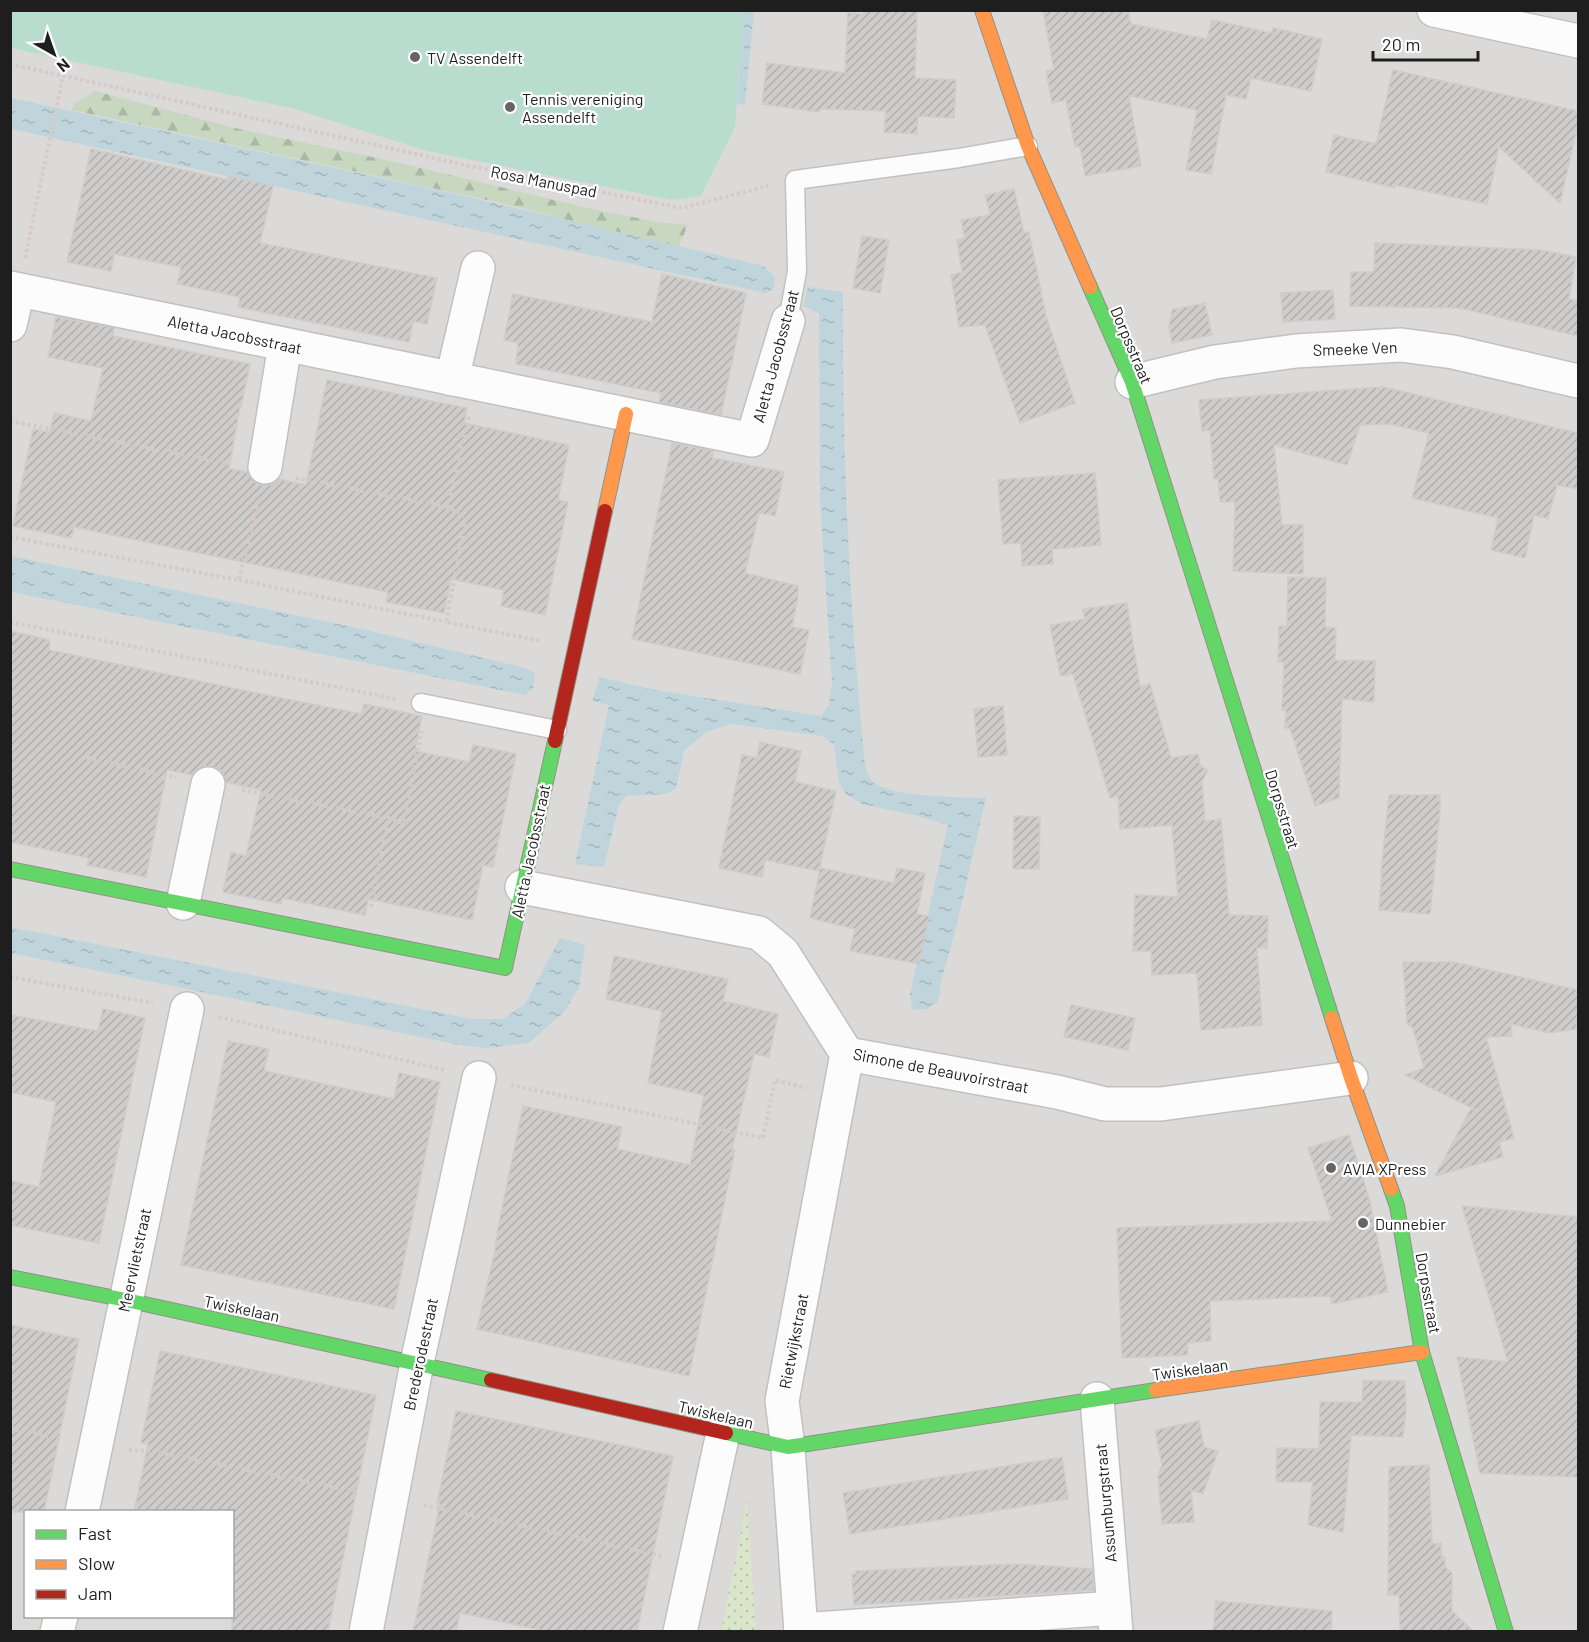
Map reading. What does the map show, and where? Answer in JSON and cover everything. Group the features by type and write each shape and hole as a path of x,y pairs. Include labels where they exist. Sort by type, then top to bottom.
{"street":[{"name":"Dorpsstraat","path":"982,10 1028,146 1132,382 1351,1078 1397,1206 1422,1352 1506,1632"},
{"path":"1434,10 1578,41"},
{"path":"464,381 478,268"},
{"path":"10,325 14,289"},
{"name":"Aletta Jacobsstraat","path":"14,289 752,440 788,321"},
{"path":"265,467 285,345"},
{"name":"Smeeke Ven","path":"1132,382 1215,362 1250,357 1296,351 1401,345 1454,352 1578,381"},
{"name":"Aletta Jacobsstraat","path":"10,869 505,968 626,414"},
{"path":"183,903 207,784"},
{"name":"Simone de Beauvoirstraat","path":"522,887 759,933 783,953 847,1054 1057,1092 1105,1104 1161,1104 1351,1078"},
{"name":"Meervlietstraat","path":"82,1510 187,1009"},
{"name":"Rietwijkstraat","path":"801,1631 788,1447 782,1401 847,1054"},
{"name":"Brederodestraat","path":"366,1632 417,1363 479,1078"},
{"name":"Twiskelaan","path":"10,1277 417,1363 788,1447 1422,1352"},
{"name":"Assumburgstraat","path":"801,1631 1115,1620 1097,1399"},
{"path":"680,1632 723,1433"}],"lane":[{"path":"795,180 959,158 1028,146"},
{"name":"Aletta Jacobsstraat","path":"788,321 797,271 795,180"},
{"path":"424,704 557,730"}],"path":[{"name":"Rosa Manuspad","path":"10,64 470,166 682,208 795,180"},
{"path":"14,289 63,76"},
{"path":"446,622 465,517 448,507 464,381"},
{"path":"239,580 265,467"},
{"path":"10,537 239,580 574,648"},
{"path":"10,622 424,704 403,823 388,818 364,940"},
{"path":"10,977 187,1009 479,1078 763,1138 775,1080 839,1097"},
{"path":"10,1428 96,1446 157,1452 392,1498 694,1563"}],"shaded area":[{"path":"11,11 1578,11 1578,1631 11,1632"}],"green space":[{"name":"Tennis vereniging Assendelft","path":"11,11 744,11 735,127 701,196 672,200 427,151 295,109 11,48"},
{"path":"95,91 235,128 400,163 592,209 658,222 688,225 678,248 501,203 72,110 74,104"},
{"path":"747,1502 756,1631 721,1631"}],"water":[{"path":"744,11 754,11 745,105 737,104"},
{"path":"11,98 460,195 764,266 775,278 774,289 765,293 11,129"},
{"path":"808,287 843,292 848,529 865,766 870,779 891,790 943,797 986,798 938,1002 927,1009 912,1010 910,994 948,825 862,804 846,794 839,782 834,745 823,736 731,724 706,732 684,751 676,788 666,794 627,796 619,805 604,867 575,864 609,705 592,701 600,677 655,690 821,716 829,705 832,683 820,499 819,313 803,306"},
{"path":"11,556 358,628 526,668 535,673 533,688 525,695 11,592"},
{"path":"10,927 472,1019 503,1019 525,1004 560,938 585,945 579,987 564,1012 529,1043 487,1048 459,1045 11,953"}],"building":[{"path":"864,10 917,10 915,78 956,80 954,118 918,116 917,134 884,132 886,111 820,109 819,112 762,104 767,63 845,73 848,13 863,14"},
{"path":"1043,10 1128,10 1131,24 1207,39 1212,20 1272,33 1273,28 1322,39 1311,91 1251,78 1246,99 1226,95 1211,174 1186,170 1197,110 1129,96 1141,166 1085,176 1080,146 1075,147 1066,100 1052,103 1046,71 1054,70"},
{"path":"1393,70 1578,111 1578,124 1560,203 1499,147 1487,204 1395,185 1395,188 1326,172 1334,135 1376,144"},
{"path":"91,149 228,180 228,176 273,186 260,243 437,278 427,324 413,321 409,342 238,307 240,297 177,284 181,267 114,254 111,271 67,262"},
{"path":"1014,189 1024,233 1029,232 1046,316 1075,403 1020,423 985,325 959,327 951,275 962,272 957,240 965,238 961,220 990,215 985,195"},
{"path":"862,236 889,240 880,293 853,288"},
{"path":"1375,243 1541,250 1576,257 1569,299 1578,301 1578,336 1460,308 1350,306 1351,272 1374,272"},
{"path":"662,274 746,293 721,415 659,402 661,393 516,364 518,343 504,340 513,294 652,322"},
{"path":"1333,290 1335,319 1283,322 1281,293"},
{"path":"1205,303 1212,335 1172,343 1169,327 1172,310"},
{"path":"56,317 114,328 113,336 250,364 229,469 247,472 253,481 261,485 271,485 279,479 306,485 327,380 467,408 464,423 569,445 558,500 568,502 545,615 501,606 504,590 451,579 444,613 386,602 388,592 74,527 71,538 13,526 33,429 50,432 54,413 91,421 103,368 48,357"},
{"path":"1383,387 1578,433 1578,489 1557,485 1548,519 1534,515 1525,558 1491,550 1498,518 1412,498 1429,433 1389,424 1360,425 1347,465 1274,445 1282,525 1303,525 1303,574 1233,571 1235,502 1220,502 1218,478 1214,479 1210,430 1202,431 1199,400"},
{"path":"672,443 713,451 712,458 784,472 775,516 759,513 745,573 798,586 792,627 809,630 800,674 632,639"},
{"path":"1095,473 1101,545 1052,549 1053,564 1022,566 1021,543 1003,544 998,480"},
{"path":"1288,577 1326,578 1325,627 1336,628 1335,660 1375,661 1374,702 1342,699 1339,798 1315,806 1290,728 1285,728 1286,710 1282,710 1284,662 1278,662 1279,626 1287,626"},
{"path":"1127,603 1140,687 1150,684 1171,758 1198,754 1200,765 1208,771 1202,781 1205,821 1221,819 1229,915 1268,916 1267,948 1257,948 1262,1025 1201,1030 1197,973 1152,975 1151,951 1133,951 1135,895 1178,897 1172,825 1120,829 1118,796 1110,798 1073,674 1060,676 1050,625 1085,619 1083,609"},
{"path":"10,631 50,640 49,650 252,692 362,714 364,704 422,716 415,751 469,762 473,745 516,754 493,867 483,865 472,920 368,899 365,915 282,898 281,904 223,892 231,852 246,856 261,790 226,782 221,770 211,766 202,766 192,775 167,770 146,877 87,865 89,858 10,842"},
{"path":"1003,706 1007,755 978,757 974,709"},
{"path":"760,742 801,751 795,782 836,791 819,871 765,860 762,877 719,868 742,755 757,758"},
{"path":"1389,795 1440,795 1430,914 1379,910"},
{"path":"1014,816 1040,817 1039,869 1013,869"},
{"path":"820,868 894,883 897,868 925,873 917,914 929,916 919,964 850,951 855,929 810,918"},
{"path":"614,956 728,979 723,1001 778,1014 769,1057 754,1054 732,1150 735,1150 689,1376 477,1329 523,1106 622,1127 617,1149 690,1165 704,1095 648,1083 662,1011 606,999"},
{"path":"1403,962 1453,962 1578,990 1576,1029 1549,1033 1511,1024 1512,1036 1486,1037 1514,1138 1499,1142 1503,1157 1435,1176 1470,1110 1474,1109 1405,1075 1424,1068 1413,1028 1407,1024"},
{"path":"1071,1005 1135,1018 1128,1050 1064,1037"},
{"path":"103,1009 145,1018 99,1243 10,1225 10,1181 39,1187 56,1102 10,1092 10,1015 98,1031"},
{"path":"228,1041 269,1049 264,1071 394,1099 399,1073 440,1082 394,1309 181,1265"},
{"path":"1349,1135 1368,1195 1363,1196 1369,1197 1388,1292 1332,1304 1330,1296 1210,1301 1211,1341 1187,1343 1188,1355 1122,1358 1117,1228 1332,1221 1308,1148"},
{"path":"1462,1206 1578,1217 1578,1477 1480,1473 1457,1357 1508,1362"},
{"path":"10,1325 79,1339 44,1510 10,1512"},
{"path":"160,1351 376,1395 328,1632 232,1632 234,1510 134,1510 148,1444 141,1443"},
{"path":"1363,1381 1405,1381 1406,1411 1403,1437 1351,1435 1343,1532 1308,1525 1313,1482 1276,1482 1277,1448 1319,1449 1320,1402 1362,1402"},
{"path":"456,1411 673,1456 637,1632 550,1632 460,1613 456,1632 413,1632 440,1504 437,1504"},
{"path":"1199,1421 1204,1447 1218,1451 1203,1494 1191,1490 1194,1522 1162,1524 1158,1476 1162,1465 1155,1430"},
{"path":"1062,1457 1068,1499 850,1534 843,1493"},
{"path":"1429,1465 1432,1544 1441,1543 1441,1556 1445,1557 1445,1567 1452,1573 1452,1611 1474,1632 1400,1632 1399,1595 1388,1595 1389,1467"},
{"path":"1015,1564 1092,1569 1094,1590 854,1605 852,1574 856,1574 856,1571"},
{"path":"1216,1601 1332,1611 1331,1632 1213,1632"}],"traffic: fast":[{"path":"1090,287 1132,382 1332,1018"},
{"path":"10,869 505,968 555,741"},
{"path":"1391,1189 1397,1206 1422,1352 1506,1632"},
{"path":"10,1277 491,1380"},
{"path":"726,1433 788,1447 1156,1390"}],"traffic: slow":[{"path":"982,10 1028,146 1090,287"},
{"path":"605,511 626,414"},
{"path":"1332,1018 1391,1189"},
{"path":"1156,1390 1422,1352"}],"traffic: jam":[{"path":"555,741 605,511"},
{"path":"491,1380 726,1433"}],"place":[{"name":"TV Assendelft","path":"415,57"},
{"name":"Tennis vereniging Assendelft","path":"510,107"},
{"name":"AVIA XPress","path":"1331,1168"},
{"name":"Dunnebier","path":"1363,1223"}]}
